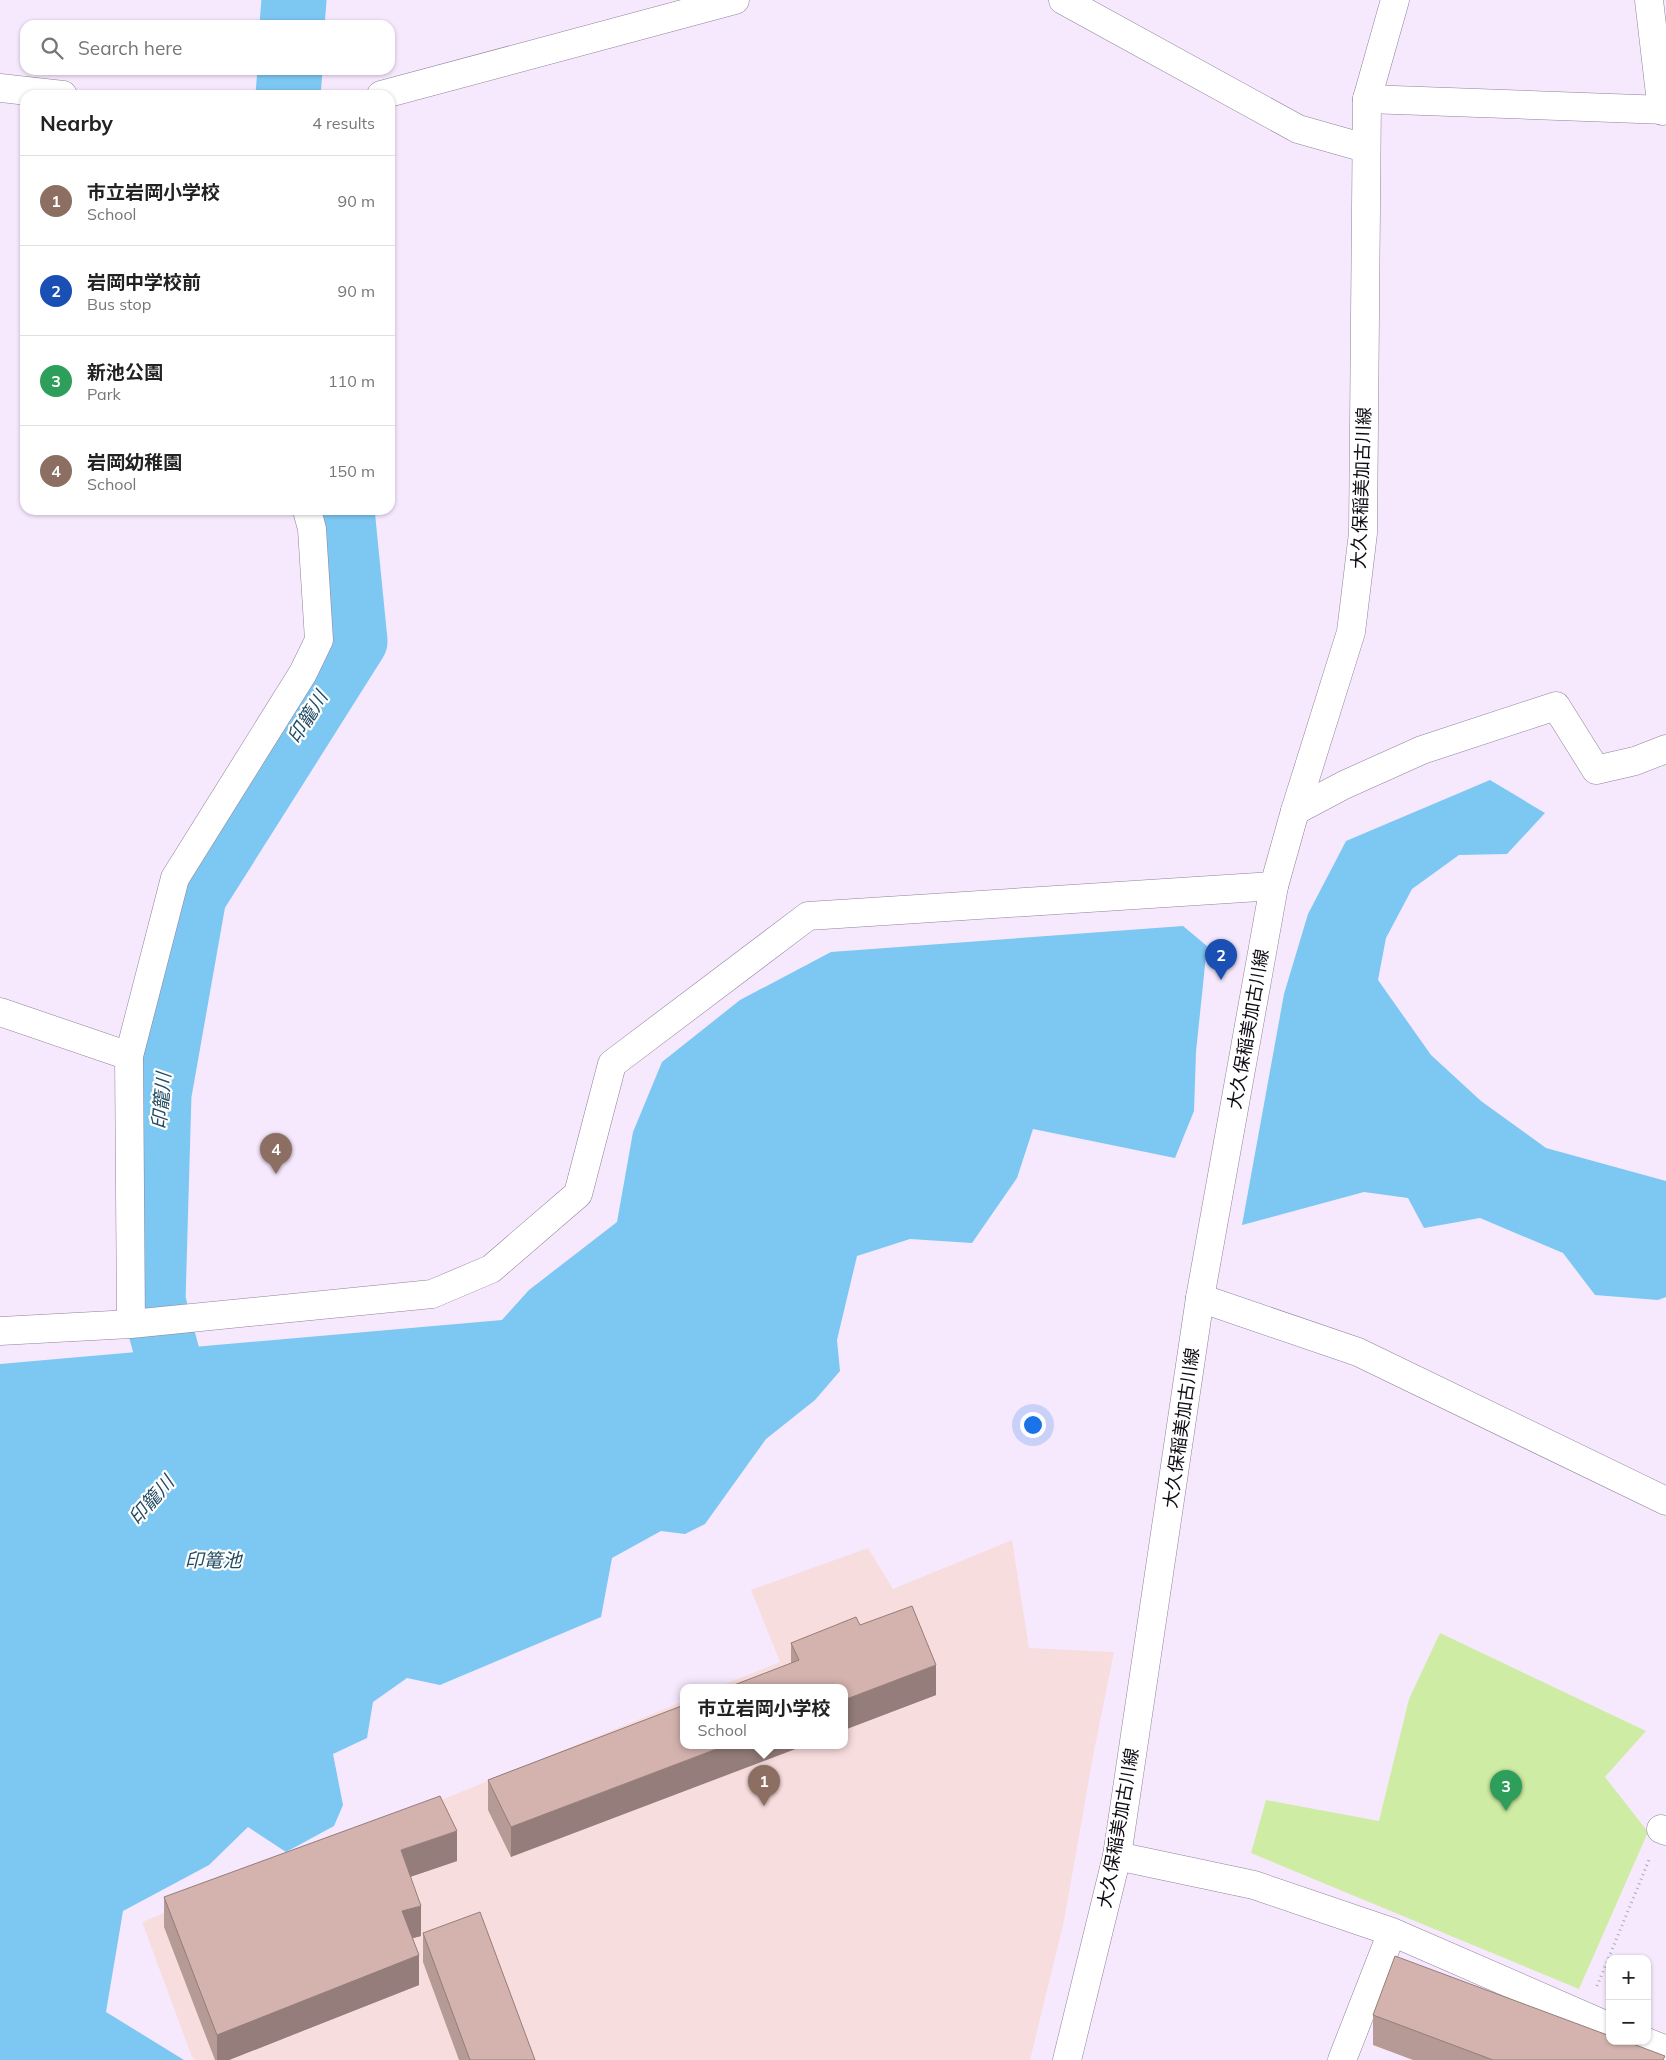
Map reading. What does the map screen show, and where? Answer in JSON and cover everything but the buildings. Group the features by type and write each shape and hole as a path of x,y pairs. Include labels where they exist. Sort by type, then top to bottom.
{"street":[{"path":"395,91 649,11 735,0"},
{"path":"1063,0 1298,129 1365,148"},
{"name":"大久保稲美加古川線","path":"1067,2060 1117,1856 1200,1298 1274,886 1295,811 1351,632 1363,533 1365,148 1367,99 1395,0"},
{"path":"1367,99 1664,111 1649,0"},
{"path":"0,88 20,90"},
{"path":"131,1324 129,1056 175,878 303,673 319,640 312,528 308,515"},
{"path":"1295,811 1344,785 1422,750 1556,706 1596,770 1635,761 1666,749"},
{"path":"0,1331 131,1324 432,1294 491,1269 578,1194 612,1064 808,916 1274,886"},
{"path":"0,1012 129,1056"},
{"path":"1200,1298 1358,1352 1666,1500"},
{"path":"1117,1856 1254,1885 1392,1932 1606,2025"},
{"path":"1342,2060 1392,1932"},
{"path":"1651,2044 1666,2050"}],"path":[{"path":"1584,2016 1664,1830"}],"shaded area":[{"path":"1012,1540 1029,1648 1114,1652 1094,1751 1064,1921 1030,2060 196,2060 192,2057 142,1922 680,1703 680,1749 848,1749 848,1684 725,1684 780,1662 751,1590 868,1548 893,1589"}],"green space":[{"path":"1440,1633 1646,1731 1605,1777 1648,1832 1579,1989 1251,1853 1266,1800 1379,1821 1409,1699"}],"water":[{"path":"1490,780 1545,813 1507,854 1459,855 1412,889 1386,938 1378,980 1431,1055 1481,1101 1546,1148 1666,1181 1666,1297 1658,1300 1595,1295 1563,1253 1480,1218 1424,1228 1408,1198 1364,1192 1242,1225 1284,994 1308,914 1346,841"},
{"name":"印篭池","path":"1183,926 1207,946 1196,1052 1194,1111 1175,1158 1033,1129 1017,1178 972,1243 910,1239 857,1256 837,1340 840,1371 815,1400 766,1439 705,1524 685,1534 661,1531 612,1558 601,1617 440,1685 407,1678 373,1702 367,1738 333,1754 343,1805 334,1826 286,1852 248,1827 209,1865 123,1911 106,2012 184,2060 0,2060 0,1364 502,1320 529,1290 617,1222 633,1132 662,1062 740,1000 831,952"}],"waterway":[{"name":"印籠川","path":"292,20 294,0"},
{"name":"印籠川","path":"288,90 290,75"},
{"name":"印籠川","path":"189,1436 153,1301 159,1094 194,896 355,641 342,515"}],"place":[{"name":"岩岡中学校前","path":"1221,980"},
{"name":"岩岡幼稚園","path":"276,1174"},
{"name":"市立岩岡小学校","path":"764,1806"},
{"name":"新池公園","path":"1506,1811"}]}
